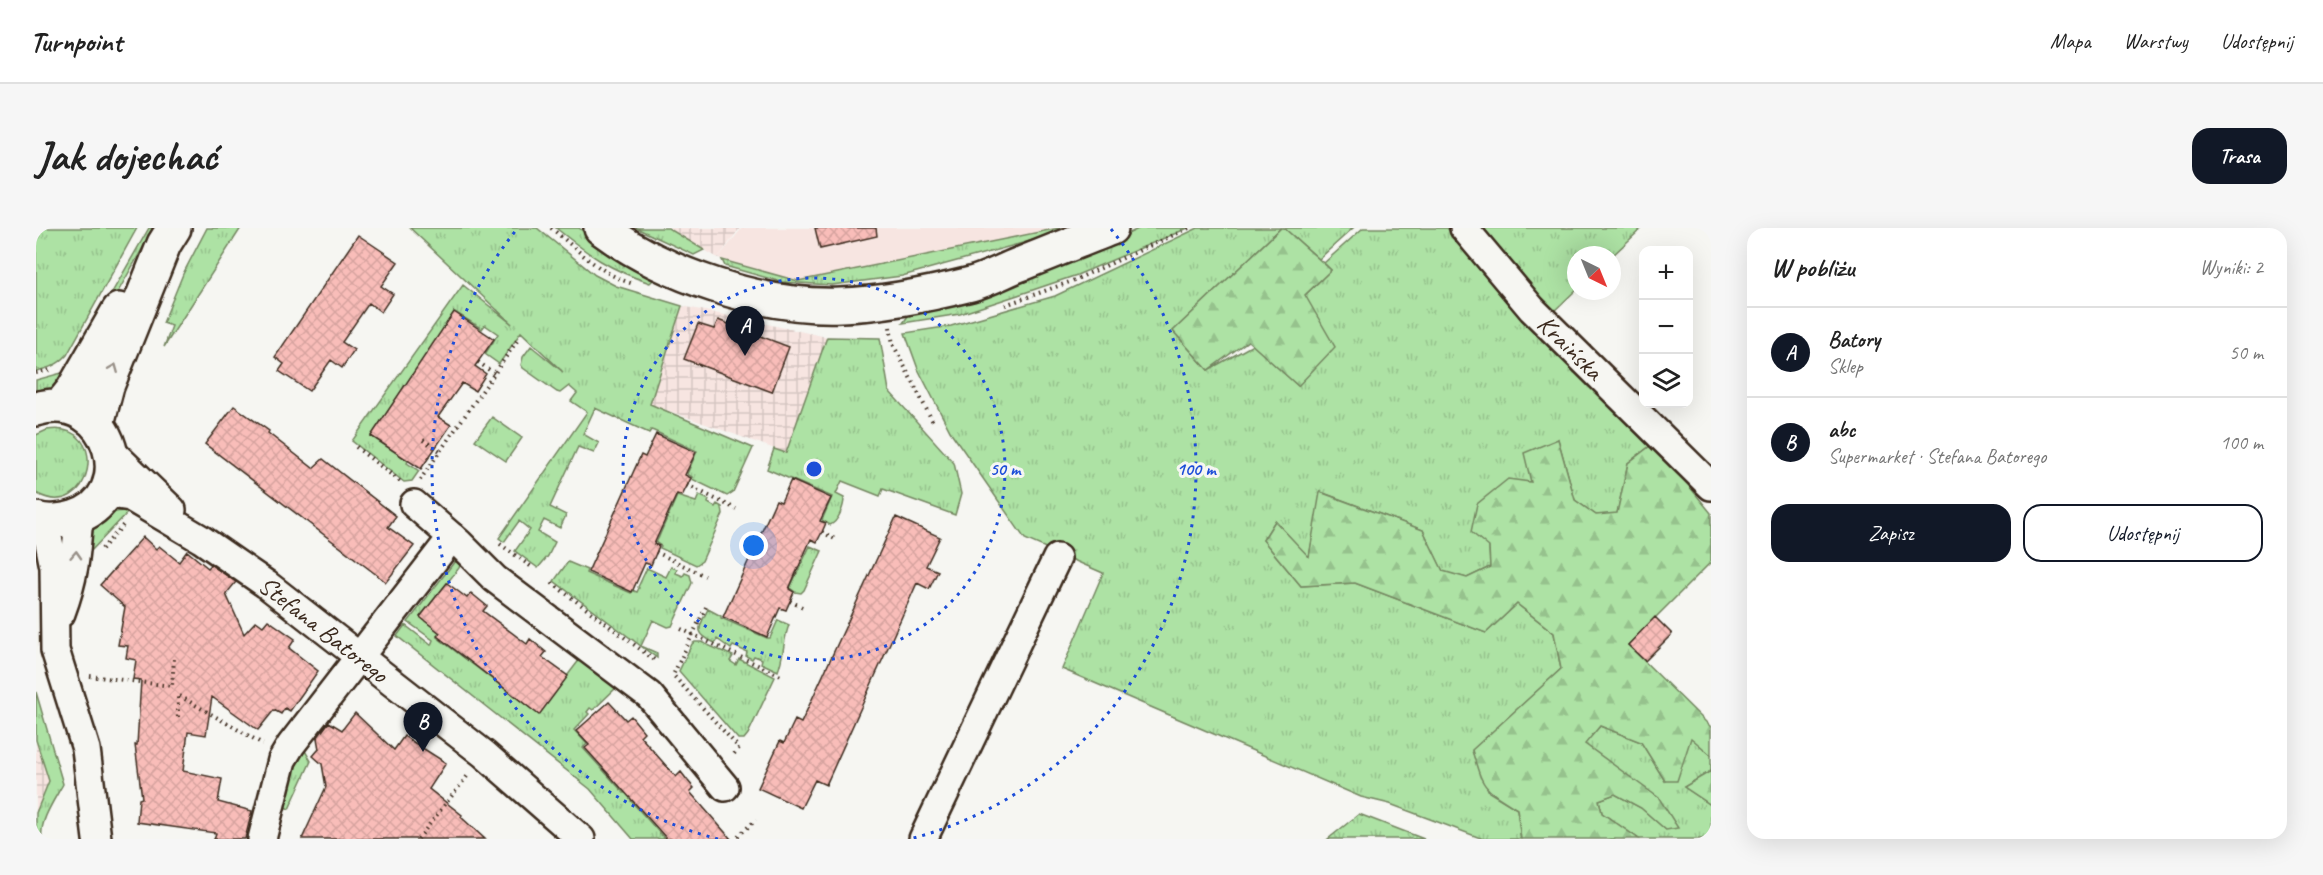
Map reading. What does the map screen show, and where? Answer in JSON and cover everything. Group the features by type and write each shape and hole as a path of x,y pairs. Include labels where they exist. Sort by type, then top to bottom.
{"street":[{"path":"601,228 623,244 669,268 699,280 759,297 818,305 886,300 973,283 1111,228"},
{"name":"Kraińska","path":"1464,228 1532,309 1711,486"},
{"path":"48,407 78,382 133,286 169,236"},
{"path":"97,839 86,749 55,650 54,567 49,542 38,520 60,521 79,516 91,508 105,493 111,478 113,462 104,438 107,386 169,236"},
{"path":"48,407 78,411 201,539"},
{"path":"414,492 452,537 495,579 649,695 726,774"},
{"name":"Stefana Batorego","path":"105,493 130,497 201,539 266,584 484,754 581,839"},
{"path":"54,630 70,590 76,565 79,516"},
{"path":"262,839 282,760 287,751 452,537"},
{"path":"923,839 1057,558"}],"path":[{"path":"886,300 893,344 934,424"},
{"path":"356,447 414,492 440,451 518,341"},
{"path":"478,362 495,374"},
{"path":"423,440 440,451"},
{"path":"687,485 736,509"},
{"path":"822,532 835,539"},
{"path":"497,543 533,568"},
{"path":"656,552 705,576"},
{"path":"552,583 656,661"},
{"path":"790,601 802,607"},
{"path":"706,607 674,675 739,748 726,774"},
{"path":"681,629 781,676"},
{"path":"101,678 172,686 174,659"},
{"path":"178,717 178,695 263,744"},
{"path":"418,839 484,754"},
{"path":"738,837 756,820"}],"shaded area":[{"path":"668,228 740,228 718,258"},
{"path":"742,228 1059,228 798,281 718,258"},
{"path":"682,306 827,337 786,453 650,404"},
{"path":"36,740 49,781 36,813"}],"green space":[{"path":"36,228 137,228 67,355 53,366 36,371"},
{"path":"149,228 154,228 119,290 85,358 79,350"},
{"path":"207,228 241,228 164,347 172,326 163,323 183,274"},
{"path":"410,228 537,228 595,275 616,286 682,306 650,404 753,448 733,492 727,496 692,479 687,474 697,451 654,431 651,430 649,433 595,408 583,434 599,443 594,453 578,447 550,507 566,515 560,528 544,520 538,532 555,542 548,556 538,568 515,551 530,530 519,521 504,542 499,538 587,412 571,401 577,393 569,386 560,393 557,392 523,368 521,365 523,357 531,346 563,372 521,332 499,364 485,354 498,334 485,325 482,329 455,312 371,436 419,471 412,481 404,482 352,441 463,285 512,324"},
{"path":"556,228 579,228 591,238 652,273 653,280 650,283 611,267"},
{"path":"636,228 668,228 704,250 694,255"},
{"path":"1063,228 1037,239 902,276 832,285 782,282 725,266 722,260 798,281"},
{"path":"1140,228 1188,228 1077,275 1018,295 960,314 903,323 913,309 1107,244"},
{"path":"1198,228 1281,228 1173,331 1208,370 1253,345 1298,386 1305,295 1331,270 1324,263 1363,228 1447,228 1654,443 1628,463 1617,514 1596,515 1575,500 1558,439 1489,547 1490,567 1467,578 1443,572 1423,530 1321,492 1309,558 1275,521 1263,540 1301,586 1355,583 1486,633 1517,604 1554,633 1561,669 1472,751 1489,792 1517,809 1521,839 1483,839 1390,804 1361,797 1062,669 1103,573 1025,539 950,431 918,369 905,333 951,326 1055,296"},
{"path":"1281,228 1284,228 1331,270 1305,295 1335,347 1298,386 1248,341 1208,370 1173,331"},
{"path":"1284,228 1353,228 1319,259"},
{"path":"1478,228 1642,228 1621,248 1567,246 1567,299 1550,315"},
{"path":"827,337 880,338 889,391 954,463 961,494 955,515 883,489 880,496 842,481 836,494 844,498 843,506 838,518 830,525 822,520 832,497 767,469 774,449 786,453"},
{"path":"65,372 59,389 44,394 36,393 36,380"},
{"path":"492,417 522,438 506,461 475,440"},
{"path":"47,430 68,431 81,440 87,454 87,470 81,484 71,495 55,499 36,493 36,435"},
{"path":"1558,439 1575,500 1596,515 1617,513 1628,463 1654,443 1711,513 1711,562 1628,645 1711,727 1711,755 1691,738 1677,781 1665,781 1641,742 1600,726 1585,744 1659,798 1678,828 1666,830 1641,808 1615,794 1599,800 1602,813 1639,839 1521,839 1517,809 1491,791 1479,773 1472,750 1561,669 1554,633 1517,604 1486,633 1355,583 1301,586 1263,540 1275,521 1309,557 1320,492 1423,530 1443,571 1467,578 1490,567 1489,547 1471,532 1477,504 1508,479 1531,482 1524,453"},
{"path":"699,495 709,500 708,503 715,507 717,504 722,507 723,514 702,561 696,565 660,548 661,546 656,543 677,496 696,502"},
{"path":"129,511 90,552 84,553 89,534 97,521 109,513"},
{"path":"810,546 822,551 804,590 801,593 795,592 790,588"},
{"path":"455,561 460,565 459,568 420,617 440,633 437,637 538,714 580,659 619,685 593,710 590,708 587,712 589,714 574,730 587,744 583,748 624,793 628,791 634,797 631,801 665,839 633,839 590,789 397,636 405,625 431,645 433,640 408,622"},
{"path":"568,562 587,570 586,573 631,593 632,590 637,592 647,568 666,577 671,567 677,569 676,573 683,576 685,573 690,575 692,583 672,626 668,627 653,620 641,646 657,653 657,658 554,581"},
{"path":"708,609 721,618 767,638 770,638 778,620 789,625 778,671 761,663 762,659 754,656 752,659 746,656 747,652 733,646 731,649 717,639 715,643 703,636 700,625"},
{"path":"695,642 701,642 733,656 730,661 736,665 739,659 775,677 744,739 738,739 679,671"},
{"path":"36,692 63,784 45,818 42,839 36,839 36,813 49,781 36,740"},
{"path":"1600,726 1641,742 1665,781 1691,737 1711,755 1711,771 1684,787 1711,805 1711,839 1639,839 1602,813 1599,800 1615,794 1641,808 1666,830 1584,744"},
{"path":"300,742 311,761 289,809 279,804"},
{"path":"1711,771 1711,805 1684,787"},
{"path":"1359,814 1424,839 1328,839"}],"building":[{"path":"815,228 876,228 877,236 820,249"},
{"path":"358,235 398,262 381,286 393,294 381,312 369,303 342,342 354,350 342,368 331,360 309,391 279,371 284,364 275,357"},
{"path":"454,312 494,339 475,366 486,374 475,391 462,383 438,417 451,425 421,469 371,436"},
{"path":"718,320 789,347 772,392 684,359 698,324 714,329"},
{"path":"234,406 269,431 268,433 313,468 323,459 396,516 388,527 414,546 386,582 205,444"},
{"path":"656,434 696,452 685,475 691,478 682,496 677,494 654,544 659,546 651,565 645,563 632,592 588,572 641,455 645,457"},
{"path":"791,480 831,498 820,521 826,523 822,532 817,542 811,539 789,589 794,592 786,610 780,608 767,637 723,617 776,500 781,502"},
{"path":"896,517 940,537 926,566 938,571 929,589 917,583 826,785 815,780 801,808 758,788 780,741 784,743 795,720 801,723"},
{"path":"143,537 156,549 159,546 179,562 187,551 208,568 211,565 236,582 226,594 244,634 256,621 263,626 268,620 295,639 289,648 318,671 290,711 285,708 281,714 274,710 258,730 212,697 206,735 188,732 183,771 222,779 218,802 252,811 245,839 214,839 216,833 137,822 139,799 142,798 135,745 137,745 141,680 133,679 136,660 126,658 128,646 118,645 125,607 100,585"},
{"path":"447,583 467,598 471,593 487,606 483,611 527,644 530,639 546,652 542,657 568,676 539,715 437,636 440,633 420,617"},
{"path":"1655,617 1672,634 1645,661 1628,645"},
{"path":"609,702 626,720 631,716 644,732 640,736 676,777 681,772 694,788 690,792 731,839 667,839 585,748 589,745 576,731"},
{"path":"355,713 394,750 404,736 446,763 429,789 462,815 461,817 485,839 302,839 326,787 322,764 313,756 319,749 317,738 329,722 342,730"}],"place":[{"name":"Batory","path":"745,356"},
{"name":"abc","path":"423,752"}]}
